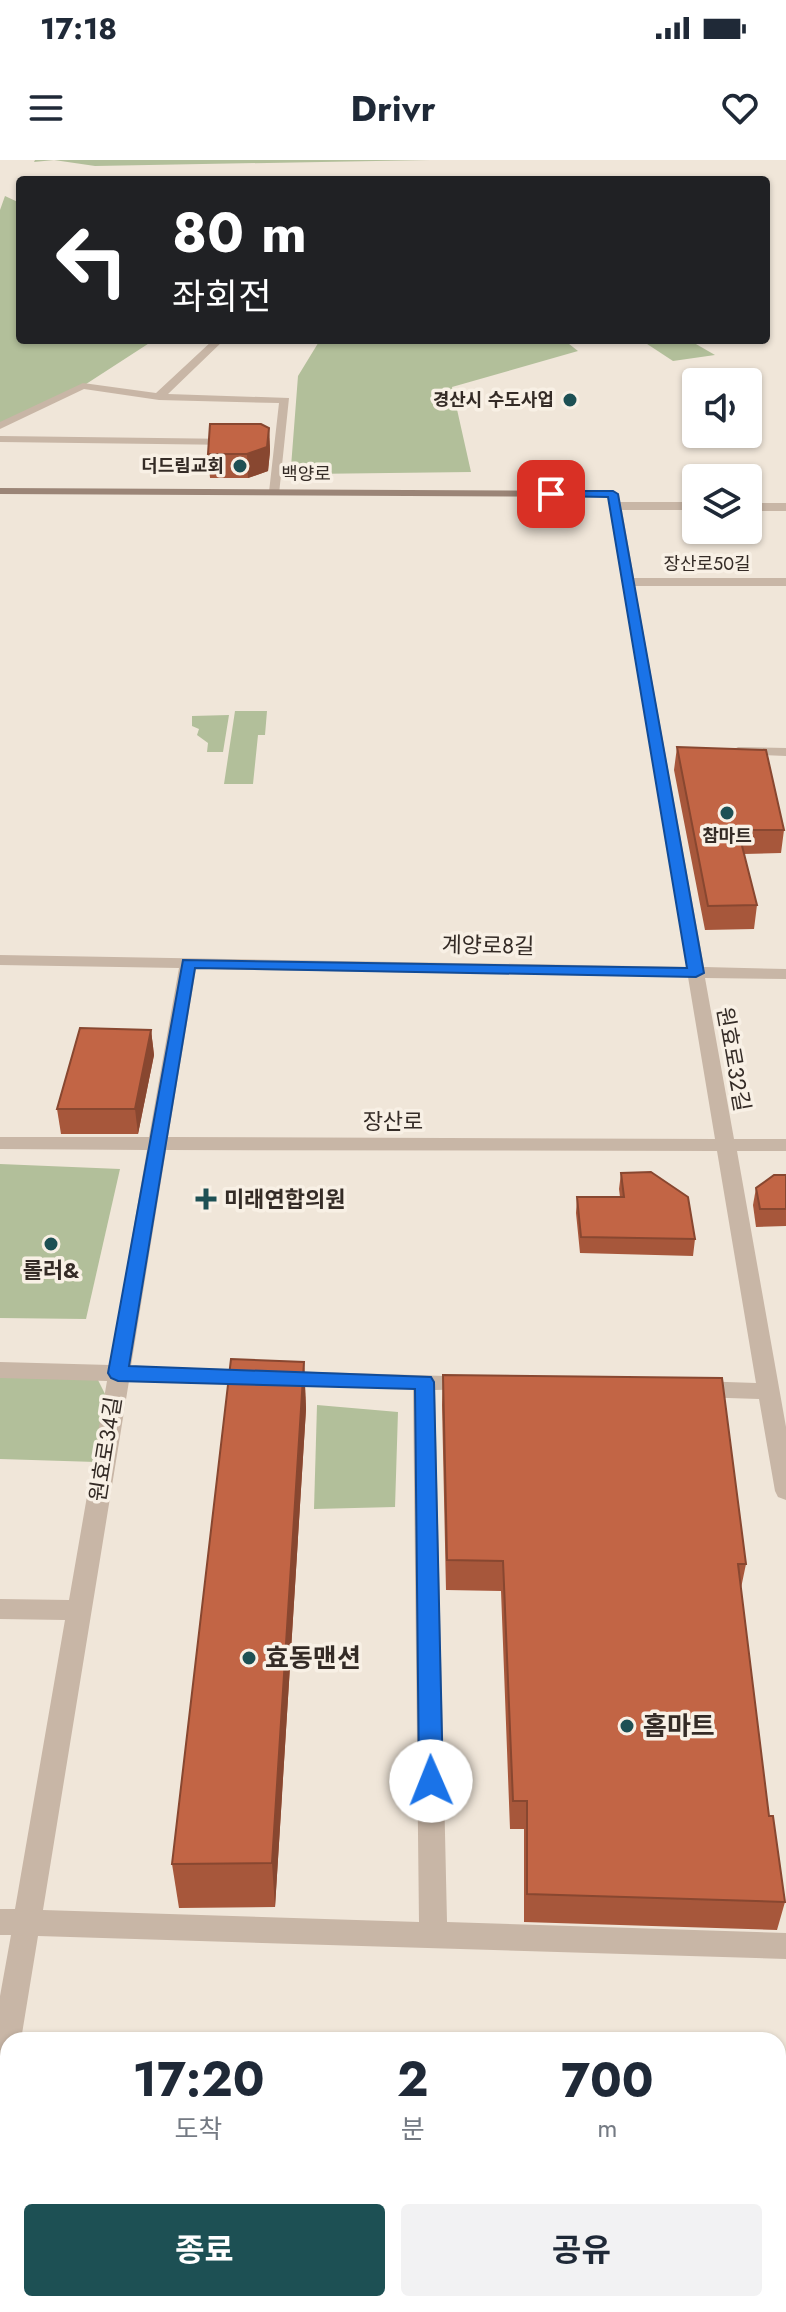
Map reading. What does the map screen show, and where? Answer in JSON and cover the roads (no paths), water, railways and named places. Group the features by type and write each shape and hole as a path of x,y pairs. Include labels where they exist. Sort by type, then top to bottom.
{"street":[{"path":"159,397 214,344"},
{"path":"0,426 83,386 159,397 285,400 275,492"},
{"path":"0,439 249,442"},
{"path":"265,442 280,442"},
{"name":"백양로","path":"0,491 275,492 614,500 682,505"},
{"name":"원효로32길","path":"614,500 628,582 664,749 696,973 786,1491"},
{"path":"762,507 786,507"},
{"name":"장산로50길","path":"628,582 786,582"},
{"path":"729,750 786,752"},
{"name":"계양로8길","path":"0,960 786,974"},
{"path":"157,1145 188,964"},
{"name":"장산로","path":"0,1143 786,1145"},
{"name":"원효로34길","path":"4,2032 13,1922 78,1610 157,1145"},
{"path":"0,1370 487,1384"},
{"path":"424,1382 433,1935"},
{"path":"675,1389 769,1391"},
{"path":"0,1609 78,1610"},
{"path":"13,1922 786,1946"}],"place":[{"name":"경산시 수도사업","path":"570,400"},
{"name":"더드림교회","path":"240,466"},
{"name":"참마트","path":"727,813"},
{"name":"미래연합의원","path":"206,1199"},
{"name":"롤러&","path":"51,1244"},
{"name":"효동맨션","path":"249,1658"},
{"name":"홈마트","path":"627,1726"}]}
